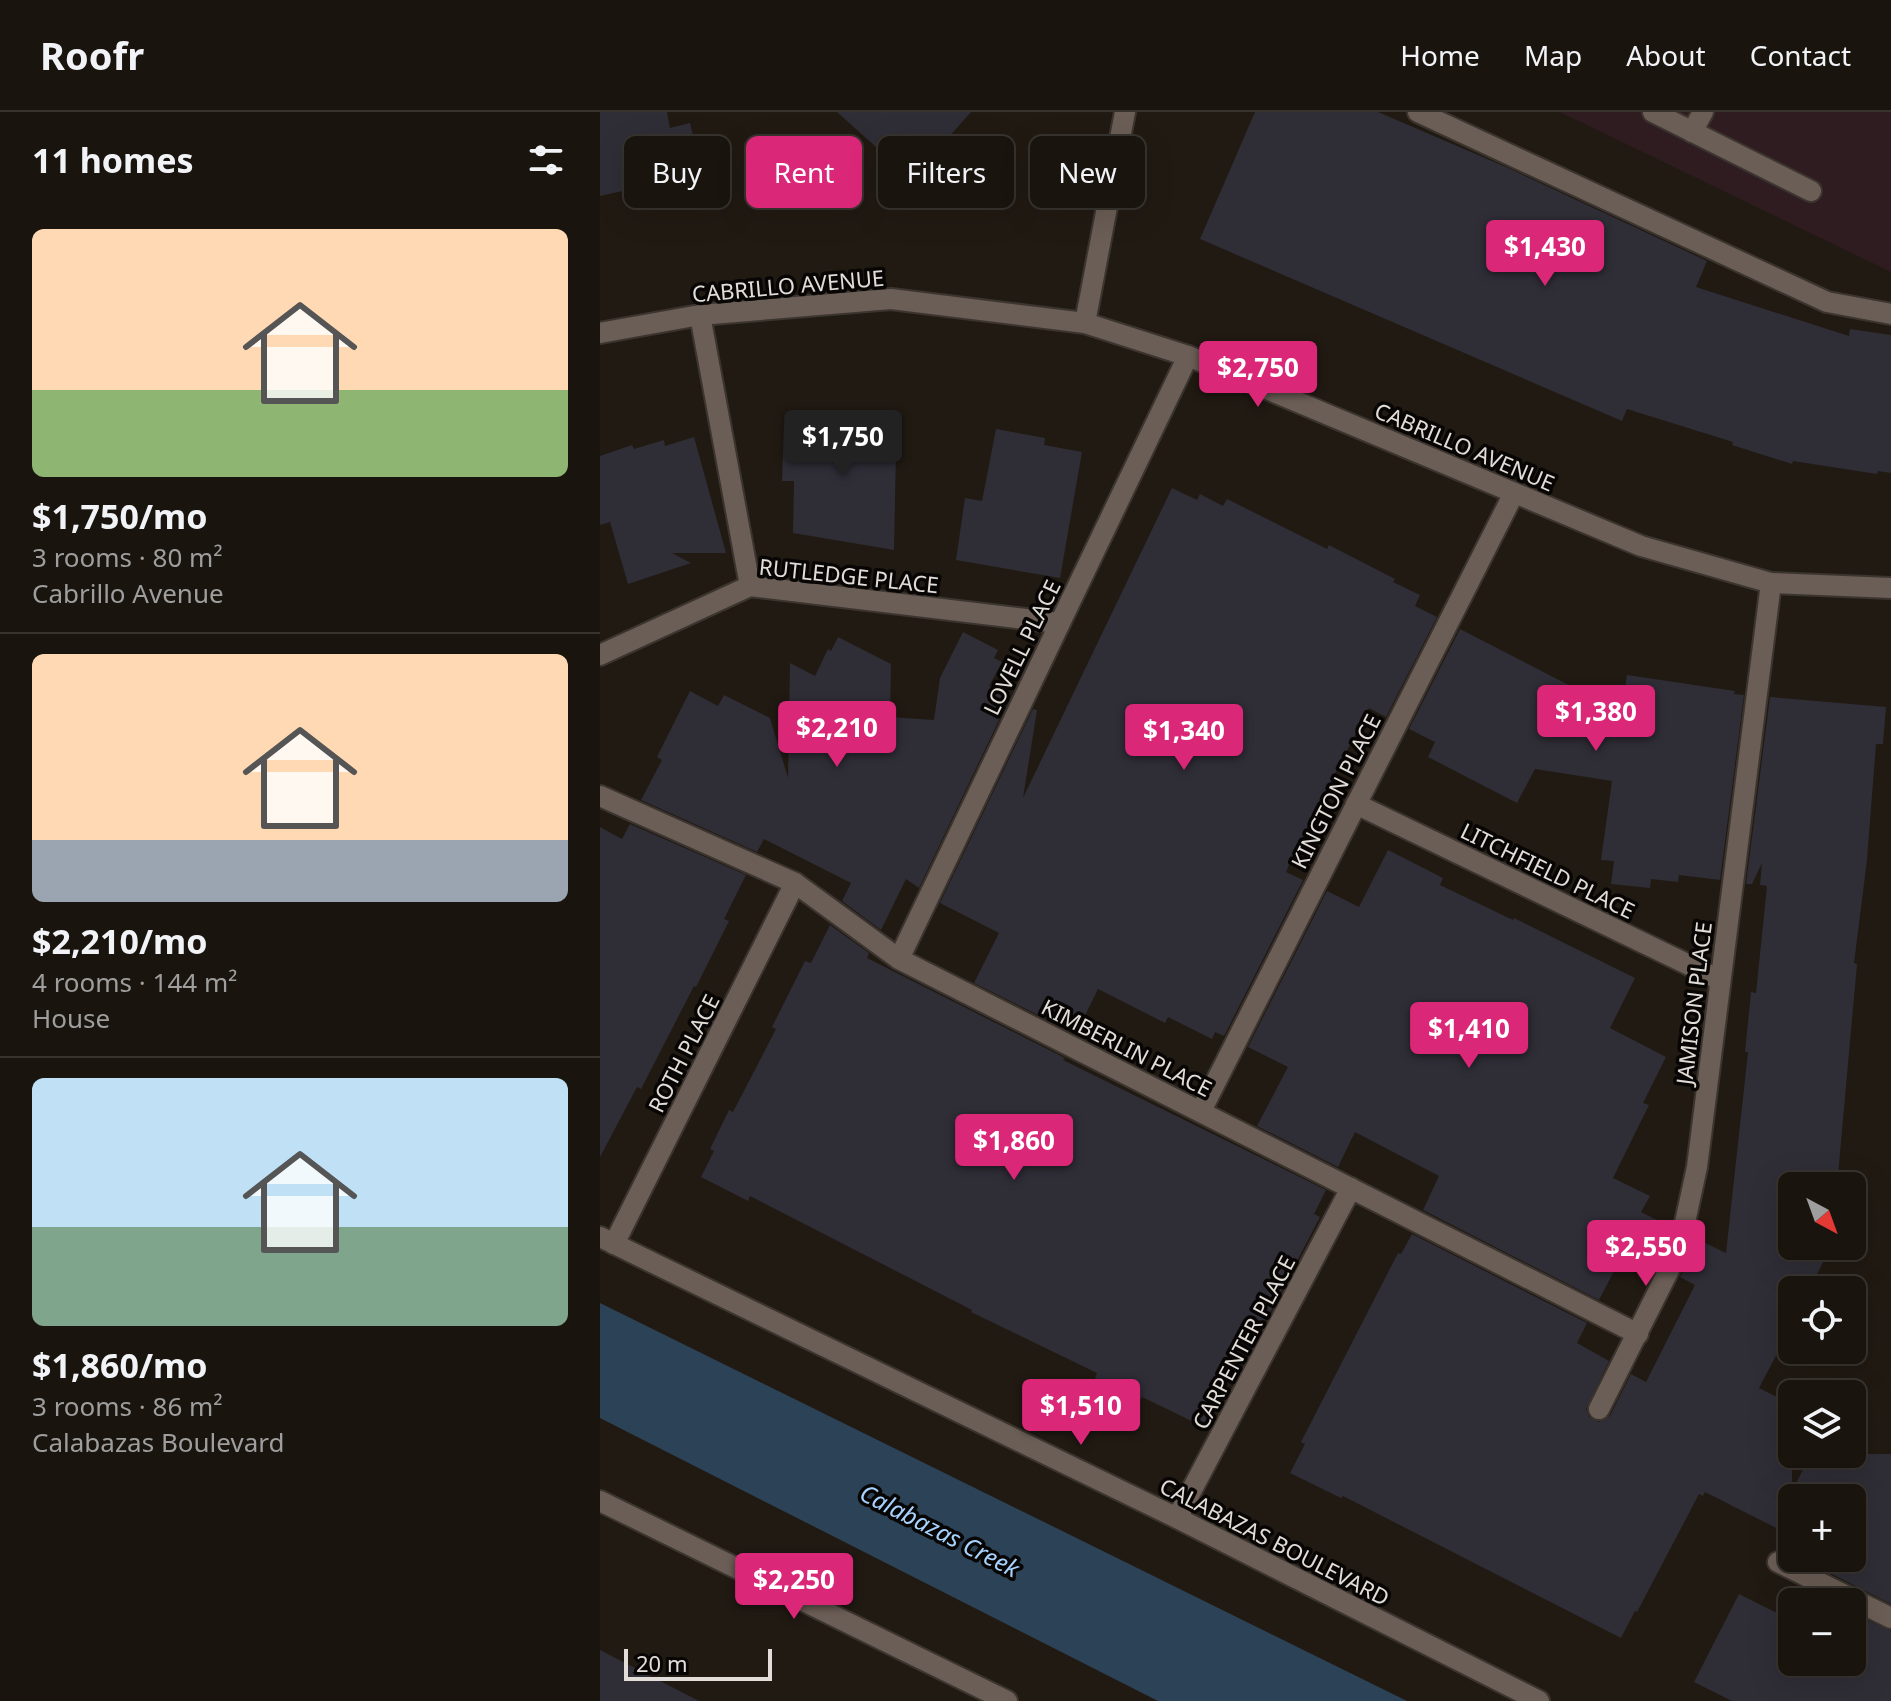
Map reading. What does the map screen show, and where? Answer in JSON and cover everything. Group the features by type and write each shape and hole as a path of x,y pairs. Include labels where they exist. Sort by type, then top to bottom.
{"street":[{"path":"1085,323 1125,112"},
{"path":"1653,112 1811,191"},
{"path":"1692,132 1703,112"},
{"path":"1432,115 1827,302 1891,314"},
{"name":"CABRILLO AVENUE","path":"600,333 700,315 891,299 1085,323 1188,356 1641,546 1771,583 1891,588"},
{"path":"700,315 750,586"},
{"name":"LOVELL PLACE","path":"899,959 1188,356"},
{"name":"KINGTON PLACE","path":"1201,1111 1514,493"},
{"name":"JAMISON PLACE","path":"1599,1409 1679,1250 1697,1167 1771,583"},
{"name":"RUTLEDGE PLACE","path":"600,655 750,586 1059,623"},
{"name":"KIMBERLIN PLACE","path":"600,796 795,883 899,959 1638,1334"},
{"name":"LITCHFIELD PLACE","path":"1356,804 1720,980"},
{"name":"ROTH PLACE","path":"607,1241 795,883"},
{"name":"CARPENTER PLACE","path":"1177,1518 1351,1188"},
{"name":"CALABAZAS BOULEVARD","path":"607,1241 1177,1518 1539,1701"},
{"path":"600,1501 1007,1701"},
{"path":"1798,1572 1891,1618"}],"shaded area":[{"path":"1560,112 1891,112 1891,272"}],"water":[{"name":"Calabazas Creek","path":"600,1303 1407,1701 1158,1701 600,1418"}],"building":[{"path":"600,112 667,112 670,128 690,123 693,136 624,136 624,191 600,196"},
{"path":"837,112 971,112 950,136 878,136 878,149"},
{"path":"1255,112 1378,112 1506,167 1707,261 1696,287 1849,336 1850,329 1891,335 1891,473 1878,471 1877,474 1793,461 1792,464 1627,409 1622,421 1200,239"},
{"path":"836,412 889,414 889,449 896,450 894,550 793,533 794,481 782,481 784,424 816,422 816,418 836,419"},
{"path":"996,429 1045,438 1044,445 1082,452 1060,578 956,560 965,498 982,501"},
{"path":"694,437 726,553 672,553 691,563 628,584 610,522 600,525 600,456 632,445 634,449 664,440 665,446"},
{"path":"1172,488 1197,500 1200,494 1223,506 1227,499 1327,549 1329,545 1420,595 1415,606 1437,617 1386,717 1369,708 1294,853 1286,872 1303,880 1224,1036 1215,1032 1212,1039 1168,1017 1165,1023 1098,989 1076,1034 974,983 999,933 940,903 1033,709 1037,710 1023,798"},
{"path":"1460,629 1621,712 1627,675 1735,691 1734,694 1744,695 1720,880 1679,875 1678,882 1651,879 1650,888 1611,884 1614,861 1601,860 1612,781 1535,769 1517,803 1428,757 1435,742 1409,729"},
{"path":"963,632 998,650 994,658 1002,662 989,686 1010,697 919,888 906,879 881,930 842,901 851,883 764,839 757,852 641,800 662,760 657,757 690,691 718,706 724,695 770,718 788,778 790,663 815,676 828,649 831,651 838,637 891,664 890,717 934,720 940,678"},
{"path":"1770,697 1886,707 1883,744 1876,744 1867,860 1854,963 1857,964 1838,1172 1778,1172 1778,1260 1824,1260 1816,1276 1778,1276 1778,1352 1759,1388 1778,1398 1778,1468 1792,1468 1792,1484 1778,1484 1778,1529 1705,1492 1703,1496 1699,1494 1621,1638 1343,1496 1341,1498 1290,1473 1305,1444 1301,1442 1398,1253 1401,1254 1412,1234 1587,1323 1577,1343 1609,1361 1586,1409 1589,1417 1599,1422 1610,1416 1631,1374 1646,1382 1695,1285 1680,1277 1691,1256 1695,1238 1726,1253 1748,1052 1745,1052 1751,992 1756,993 1767,886 1760,885 1762,863 1752,884 1746,884"},
{"path":"630,824 746,875 724,919 729,921 696,987 600,1157 600,827 622,839"},
{"path":"1388,850 1443,878 1440,885 1635,978 1610,1028 1666,1057 1643,1103 1649,1105 1613,1178 1650,1196 1641,1212 1671,1227 1667,1246 1656,1266 1625,1250 1599,1300 1423,1210 1439,1176 1355,1132 1338,1167 1257,1126 1288,1067 1248,1047 1327,891 1359,907"},
{"path":"830,925 869,953 867,958 1065,1058 1063,1060 1326,1190 1314,1214 1320,1217 1232,1384 1227,1382 1204,1427 1095,1378 1097,1373 971,1312 750,1196 748,1201 701,1177 714,1151 710,1149 776,1029 772,1027 805,961 811,963"},
{"path":"1866,1454 1891,1454 1891,1604 1866,1591 1866,1588 1859,1588 1828,1572 1866,1572 1866,1484 1796,1484 1804,1468 1866,1468"},
{"path":"1739,1594 1778,1614 1778,1676 1866,1676 1866,1619 1891,1631 1891,1701 1732,1701 1694,1682"},
{"path":"600,1650 699,1701 600,1701"}]}
